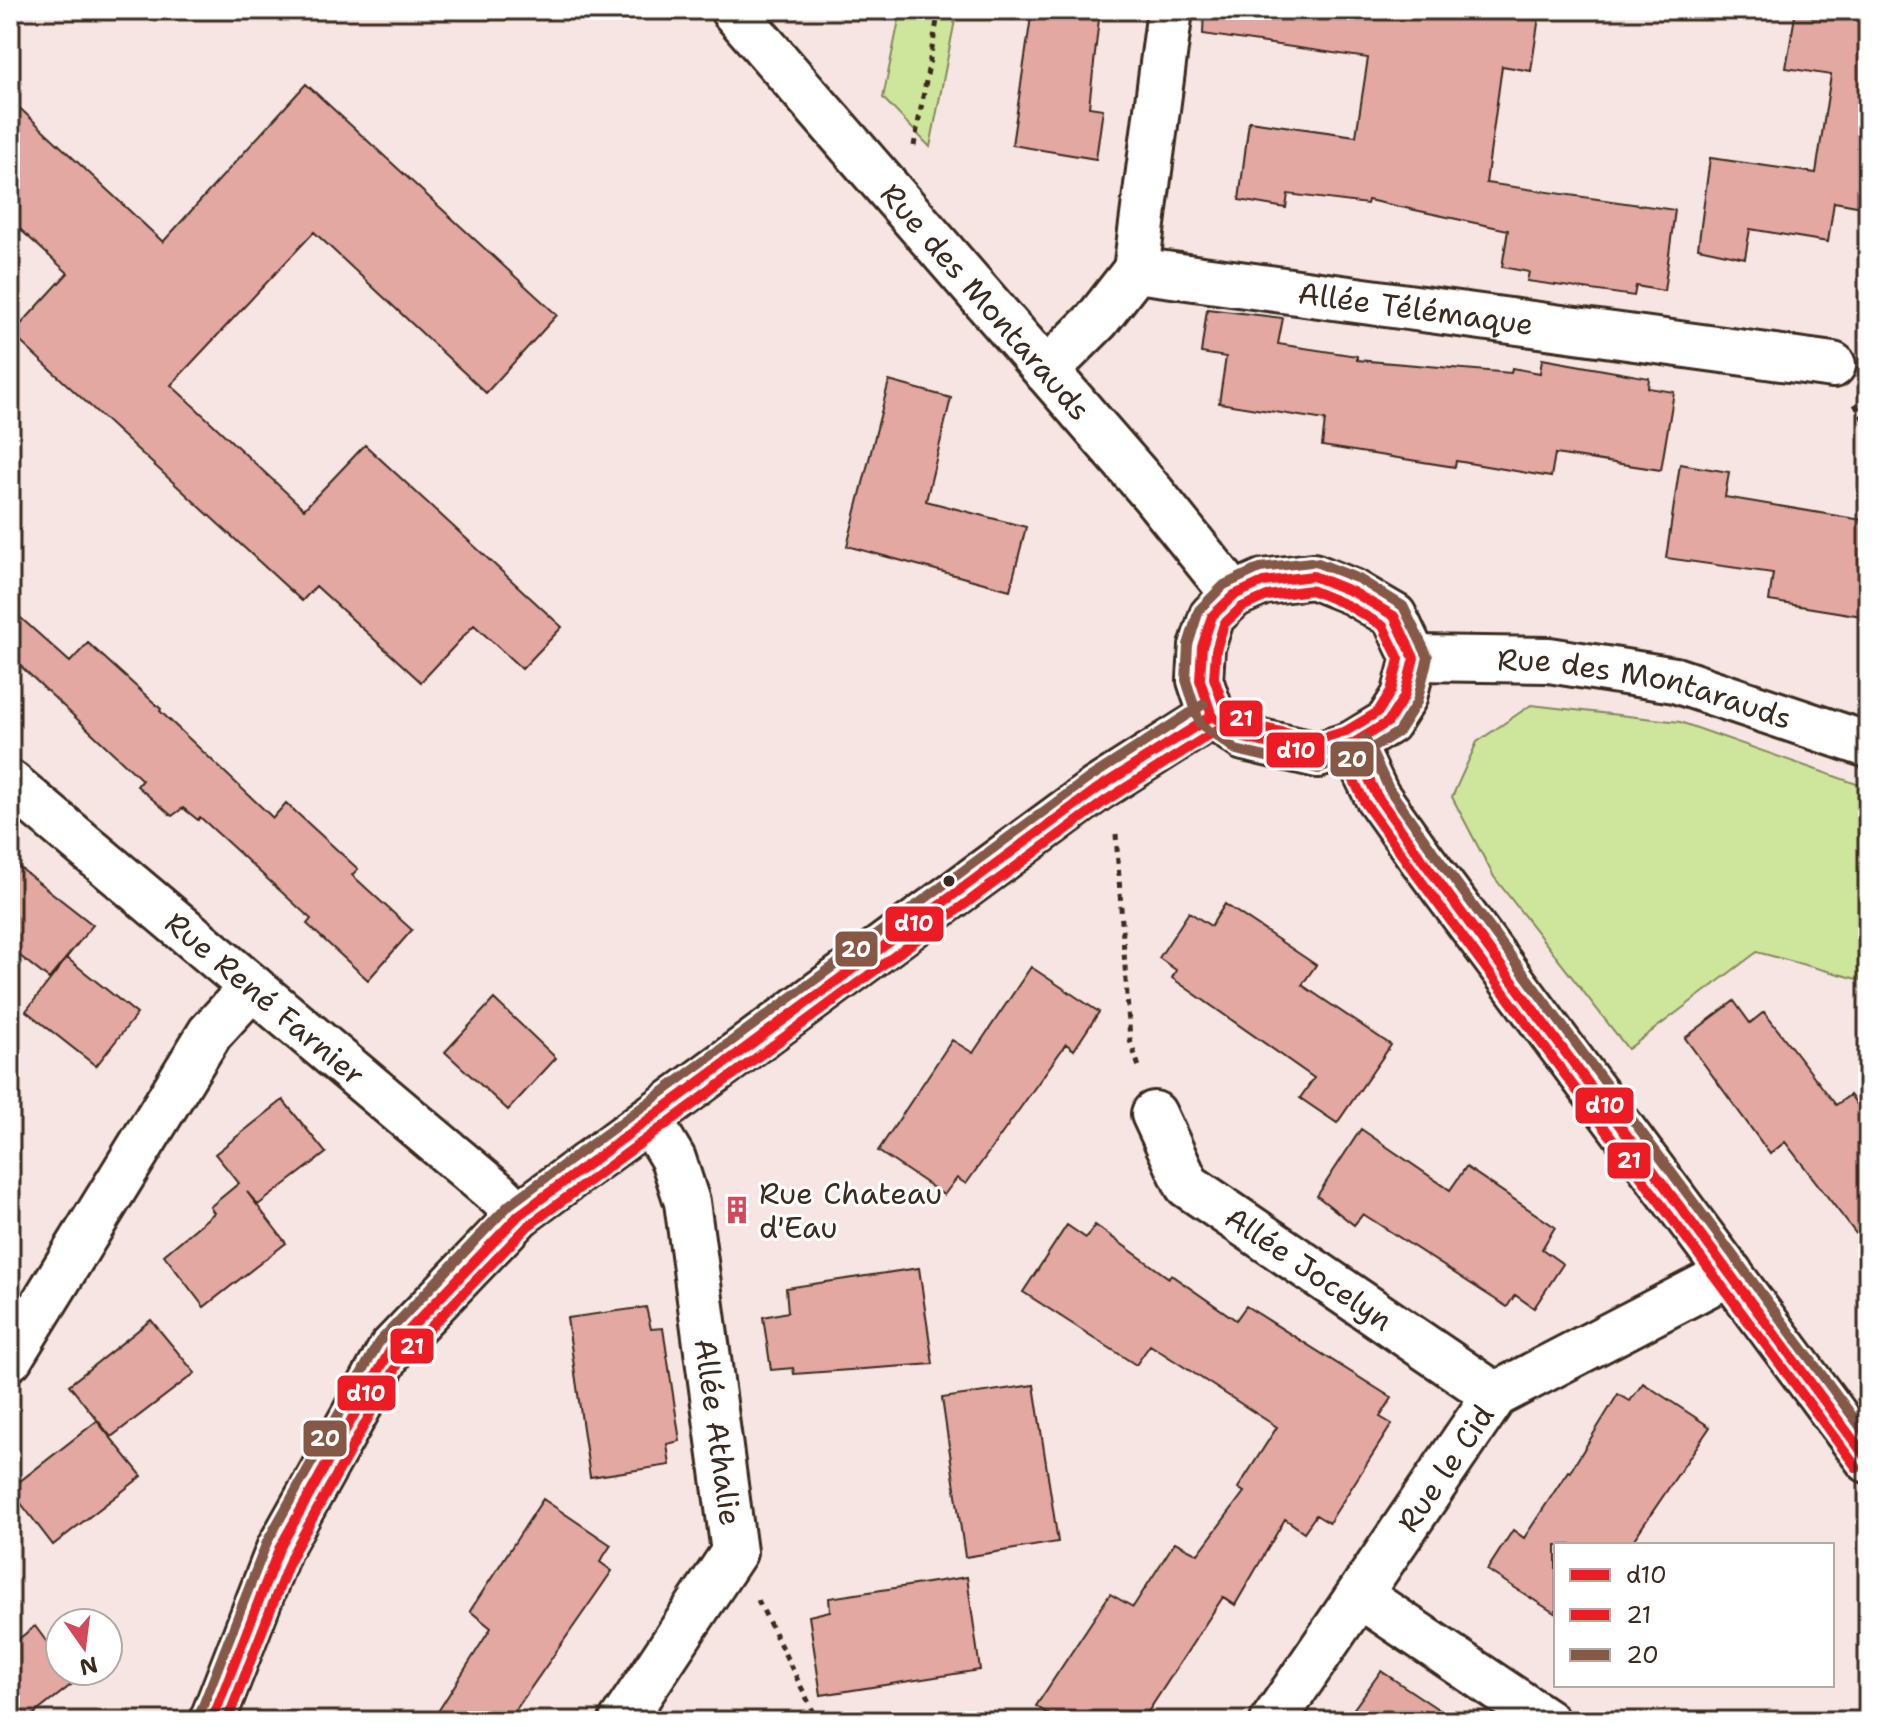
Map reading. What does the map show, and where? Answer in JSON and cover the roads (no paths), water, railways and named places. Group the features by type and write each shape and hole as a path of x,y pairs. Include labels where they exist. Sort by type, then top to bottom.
{"street":[{"name":"Rue des Montarauds","path":"733,10 1153,494 1234,595"},
{"path":"1046,371 1097,320 1136,270 1170,10"},
{"name":"Allée Télémaque","path":"1136,270 1833,365"},
{"path":"1313,576 1353,592 1394,616 1414,658 1404,697 1388,722 1352,744 1318,755 1244,738 1212,716 1200,680 1202,647 1212,616 1234,595 1263,582 1313,576"},
{"name":"Rue des Montarauds","path":"1414,658 1549,660 1675,680 1868,745"},
{"path":"212,1721 279,1549 391,1349 519,1215 1097,789 1212,716"},
{"path":"1352,744 1377,796 1421,858 1868,1460"},
{"name":"Rue René Farnier","path":"10,783 519,1215"},
{"path":"10,1358 210,1033 252,987"},
{"name":"Allée Jocelyn","path":"1154,1114 1187,1185 1495,1395"},
{"name":"Allée Athalie","path":"622,1721 734,1552 687,1202 673,1159 649,1119"},
{"name":"Rue le Cid","path":"1273,1721 1495,1395 1730,1273"},
{"path":"1359,1595 1546,1721"}],"place":[{"name":"Rue Chateau d'Eau","path":"737,1210"}]}
